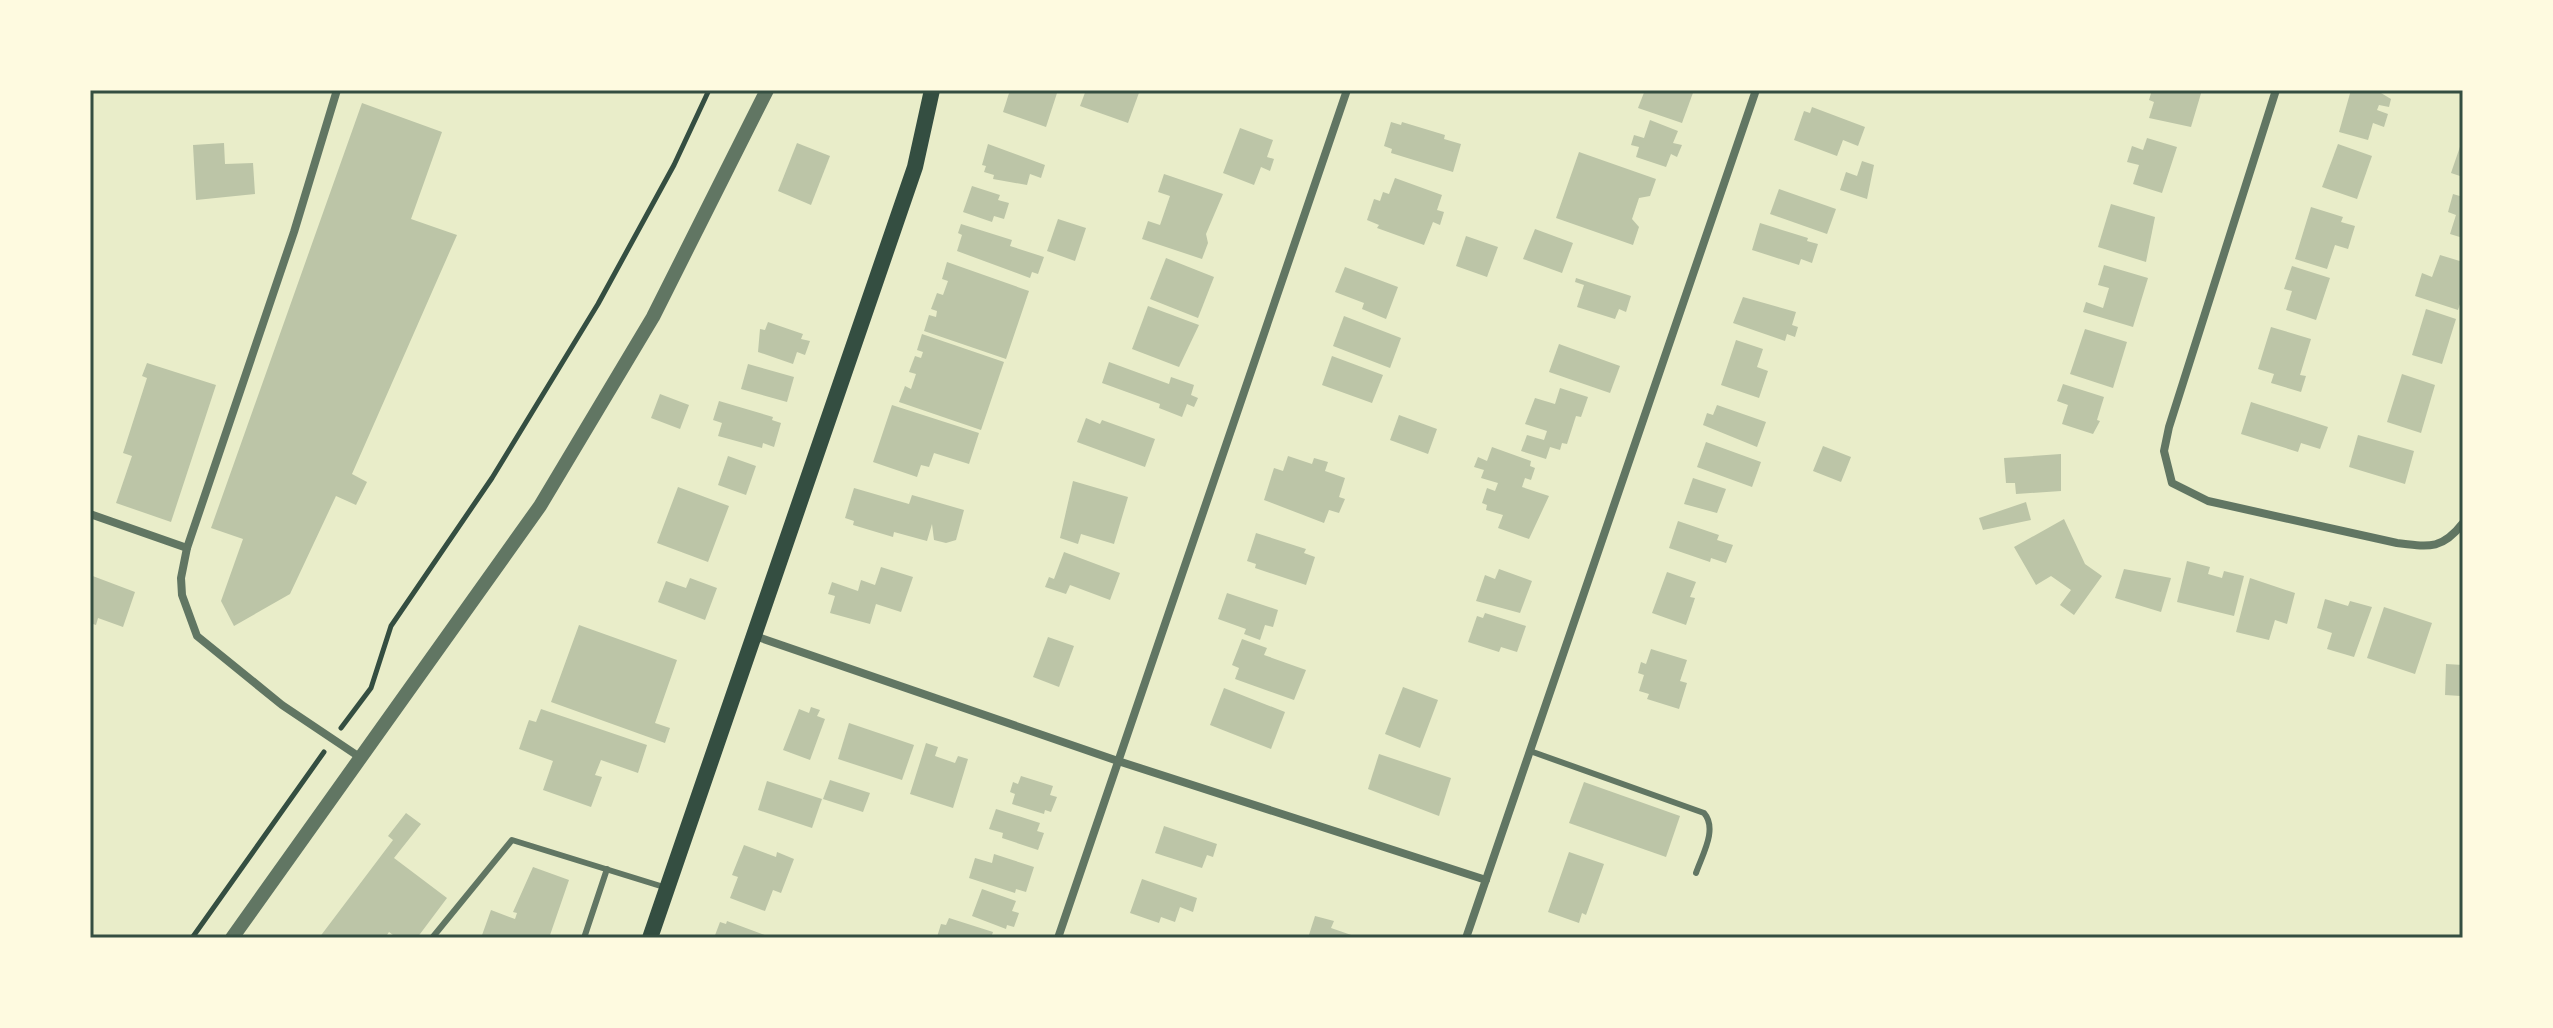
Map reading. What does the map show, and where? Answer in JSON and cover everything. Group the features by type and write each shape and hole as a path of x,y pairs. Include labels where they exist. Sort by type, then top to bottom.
{"main road":[{"path":"650,938 915,167 932,90"}],"street":[{"path":"337,90 294,232 187,548 181,578 182,595 197,636 282,705 361,758"},
{"path":"232,938 497,571 585,434 653,317 767,90"},
{"path":"1058,938 1347,90"},
{"path":"1466,938 1756,90"},
{"path":"2276,90 2169,427 2164,451 2172,483 2208,501 2397,543 2427,547 2450,540 2463,523"},
{"path":"90,514 187,548"},
{"path":"752,635 1118,761 1486,880"}],"lane":[{"path":"1530,751 1704,813 1711,830 1696,873"},
{"path":"432,938 512,840 667,888"},
{"path":"584,938 607,869"}],"path":[{"path":"192,938 371,688 391,626 492,478 598,304 660,193 709,90"}],"building":[{"path":"1010,90 1058,90 1046,127 1003,112"},
{"path":"1086,90 1140,90 1128,123 1080,106"},
{"path":"1645,90 1694,90 1682,123 1638,108"},
{"path":"2152,90 2202,90 2191,127 2149,118 2154,102 2149,100"},
{"path":"2351,90 2376,90 2391,99 2389,107 2379,105 2377,110 2388,114 2384,127 2373,123 2368,140 2339,132"},
{"path":"362,103 442,132 411,219 457,235 352,474 367,482 356,505 336,496 290,594 234,626 221,601 243,539 211,528"},
{"path":"1812,107 1865,127 1858,146 1843,140 1837,156 1794,140 1804,111 1810,113"},
{"path":"1650,120 1678,131 1673,143 1682,145 1677,157 1671,154 1666,167 1636,157 1639,147 1631,145 1634,135 1644,138"},
{"path":"1391,122 1401,125 1402,122 1445,135 1444,139 1461,144 1453,172 1391,153 1392,149 1384,146"},
{"path":"1240,128 1273,140 1267,157 1274,159 1270,171 1261,167 1254,185 1223,173"},
{"path":"2147,138 2177,147 2162,193 2133,184 2139,165 2127,162 2132,146 2143,150"},
{"path":"2463,138 2463,177 2451,173"},
{"path":"224,143 225,164 253,163 255,194 196,200 193,145"},
{"path":"797,143 830,156 811,205 778,191"},
{"path":"988,144 1045,165 1041,178 1030,174 1027,185 993,179 994,175 984,172 986,166 982,165"},
{"path":"2338,144 2372,156 2357,199 2322,187"},
{"path":"1579,152 1656,179 1650,196 1639,198 1632,219 1639,227 1633,245 1556,218"},
{"path":"1862,161 1874,165 1867,199 1840,190 1846,172 1857,176"},
{"path":"1164,174 1223,194 1206,234 1208,243 1202,259 1142,239 1148,221 1160,225 1170,196 1158,192"},
{"path":"1395,178 1442,195 1437,210 1444,212 1440,225 1433,222 1424,245 1377,228 1379,225 1367,220 1374,199 1380,201 1383,192 1389,194"},
{"path":"972,186 1000,195 998,200 1009,203 1004,219 994,216 992,222 963,212"},
{"path":"1779,189 1836,209 1827,234 1770,214"},
{"path":"2453,194 2463,197 2463,238 2450,234 2456,215 2448,212"},
{"path":"2111,204 2155,217 2146,262 2098,247"},
{"path":"2311,207 2343,217 2341,222 2355,226 2348,249 2335,245 2327,269 2295,259"},
{"path":"1058,219 1086,228 1075,261 1047,251"},
{"path":"1760,223 1818,244 1812,263 1801,259 1799,265 1752,250"},
{"path":"961,224 1012,240 1010,246 1044,257 1038,274 1032,272 1030,278 957,251 962,235 958,233"},
{"path":"1535,229 1573,243 1562,273 1523,259"},
{"path":"1466,236 1498,247 1487,277 1456,266"},
{"path":"2440,255 2463,262 2463,295 2458,310 2415,296 2422,273 2432,277"},
{"path":"1166,258 1214,277 1198,318 1150,299"},
{"path":"947,262 1029,291 1006,359 924,331 929,315 936,317 937,311 931,309 937,293 943,295 948,281 942,279"},
{"path":"2104,265 2148,278 2133,327 2083,312 2086,302 2103,308 2109,288 2098,285"},
{"path":"2292,266 2330,278 2316,320 2286,310 2292,291 2284,289"},
{"path":"1345,267 1398,287 1386,319 1362,309 1364,303 1335,292"},
{"path":"1576,278 1631,296 1626,312 1619,309 1615,319 1577,307 1584,285 1575,282"},
{"path":"1743,297 1796,312 1792,325 1798,327 1795,337 1787,334 1785,341 1733,323"},
{"path":"1148,306 1199,325 1179,367 1132,349"},
{"path":"2426,309 2456,319 2442,364 2412,355"},
{"path":"1344,316 1401,338 1390,368 1333,346"},
{"path":"768,322 803,334 801,339 810,341 805,355 797,352 793,364 758,352 760,329 765,330"},
{"path":"2271,327 2311,339 2300,375 2306,376 2301,392 2271,383 2274,374 2258,369"},
{"path":"2085,329 2127,342 2113,388 2070,374"},
{"path":"922,334 1004,362 981,430 899,402 905,386 911,389 916,374 909,372 915,356 921,358 923,352 917,350"},
{"path":"1736,340 1763,349 1757,367 1768,371 1759,398 1721,385"},
{"path":"1559,344 1620,366 1610,393 1549,372"},
{"path":"1332,356 1383,375 1372,403 1322,385"},
{"path":"1109,362 1169,384 1171,377 1194,385 1191,395 1198,398 1194,407 1187,404 1182,417 1159,408 1160,404 1102,383"},
{"path":"147,363 216,385 171,522 116,503 132,456 123,453 147,378 142,376"},
{"path":"748,364 794,377 787,402 741,389"},
{"path":"2402,374 2435,385 2421,433 2387,422"},
{"path":"2063,384 2104,397 2097,420 2100,421 2093,434 2062,424 2068,405 2057,401"},
{"path":"1560,388 1588,397 1581,417 1576,416 1567,444 1562,443 1560,450 1550,447 1546,459 1521,451 1527,435 1544,440 1547,431 1525,424 1535,398 1555,404"},
{"path":"660,394 689,405 680,429 651,418"},
{"path":"719,401 773,417 772,420 781,423 774,447 763,443 762,448 718,436 722,423 713,420"},
{"path":"2251,402 2328,427 2320,449 2301,443 2298,452 2241,434"},
{"path":"892,405 979,433 969,464 934,453 929,467 921,465 917,477 873,462"},
{"path":"1717,405 1766,422 1757,447 1703,425 1707,413 1713,415"},
{"path":"1399,415 1437,429 1428,454 1390,440"},
{"path":"1086,418 1100,424 1102,420 1155,439 1145,467 1077,442"},
{"path":"2358,435 2414,451 2405,484 2349,467"},
{"path":"1706,442 1761,462 1752,487 1697,467"},
{"path":"1823,446 1851,457 1841,482 1813,471"},
{"path":"1492,447 1531,461 1530,466 1535,468 1531,480 1525,478 1522,487 1549,496 1529,539 1498,528 1503,515 1486,510 1487,505 1482,503 1487,488 1495,491 1498,483 1481,478 1484,470 1474,467 1478,457 1487,461"},
{"path":"2061,454 2061,491 2016,494 2015,483 2006,483 2004,458"},
{"path":"728,456 756,466 746,495 718,485"},
{"path":"1288,456 1312,464 1314,458 1328,462 1325,471 1345,478 1339,497 1345,499 1339,513 1329,510 1324,523 1264,500 1274,468 1283,471"},
{"path":"1693,478 1726,489 1717,513 1684,504"},
{"path":"1073,481 1128,497 1114,544 1081,534 1078,544 1060,538"},
{"path":"678,487 729,506 708,562 657,543"},
{"path":"854,488 909,504 912,495 964,510 956,540 946,543 934,540 932,524 927,541 894,532 893,537 853,525 854,521 845,518"},
{"path":"2026,502 2031,520 1983,530 1979,518"},
{"path":"2064,519 2085,564 2102,576 2074,615 2060,605 2071,590 2051,576 2036,585 2014,547"},
{"path":"1678,521 1719,535 1717,540 1733,545 1726,563 1711,558 1710,562 1669,548"},
{"path":"1256,533 1306,549 1304,553 1315,557 1306,585 1255,568 1256,564 1247,561"},
{"path":"1064,552 1120,573 1110,600 1070,585 1066,594 1045,587 1049,577 1054,579"},
{"path":"2187,561 2210,567 2208,574 2222,578 2224,571 2244,576 2234,616 2177,602"},
{"path":"881,567 913,577 901,612 876,604 870,624 830,613 835,596 828,594 832,582 858,591 861,580 875,585"},
{"path":"1499,569 1532,581 1520,613 1476,601 1485,575 1495,579"},
{"path":"2124,569 2171,578 2161,612 2115,598"},
{"path":"1667,572 1696,582 1690,597 1695,598 1686,625 1652,613"},
{"path":"90,575 135,592 123,627 98,618 96,625 90,623"},
{"path":"690,578 717,588 705,620 658,602 666,581 686,588"},
{"path":"2250,578 2295,593 2287,624 2275,620 2269,640 2236,632"},
{"path":"1227,593 1278,610 1273,627 1265,625 1260,640 1244,634 1246,629 1218,619"},
{"path":"2325,599 2348,606 2350,601 2372,607 2354,657 2327,649 2332,633 2317,628"},
{"path":"2384,607 2432,623 2415,674 2367,658"},
{"path":"1485,613 1526,626 1517,652 1501,647 1499,652 1468,642 1477,616 1483,618"},
{"path":"579,625 677,660 655,723 670,728 665,743 551,702"},
{"path":"1048,637 1074,646 1059,687 1033,677"},
{"path":"1242,639 1267,648 1264,655 1306,670 1294,700 1235,679 1239,668 1232,665"},
{"path":"1651,649 1687,660 1680,681 1687,683 1679,709 1647,699 1649,694 1639,691 1644,675 1638,673 1641,662 1646,664"},
{"path":"2446,664 2463,665 2461,696 2445,695"},
{"path":"1403,687 1438,700 1420,748 1385,734"},
{"path":"1224,688 1285,712 1271,749 1210,725"},
{"path":"811,707 820,710 817,716 825,719 810,760 783,750 799,709 809,713"},
{"path":"541,709 647,745 638,773 601,760 595,775 602,777 591,807 543,790 553,761 519,749 529,720 536,722"},
{"path":"849,723 914,745 902,780 838,759"},
{"path":"926,743 938,747 935,756 955,763 958,756 968,759 953,808 910,794"},
{"path":"1379,754 1451,778 1439,816 1368,789"},
{"path":"1021,776 1053,786 1050,795 1057,797 1051,812 1045,810 1044,814 1012,804 1015,794 1010,792 1013,782 1018,784"},
{"path":"830,780 870,793 863,812 823,799"},
{"path":"767,781 822,799 812,828 758,810"},
{"path":"1584,782 1680,816 1666,857 1569,823"},
{"path":"996,809 1040,823 1037,831 1044,833 1038,850 1002,838 1003,833 989,829"},
{"path":"406,813 421,824 394,858 447,898 417,938 397,938 389,932 385,938 319,938 393,840 388,836"},
{"path":"1164,826 1217,844 1213,857 1207,855 1202,868 1155,853"},
{"path":"744,845 776,857 777,852 794,859 781,893 773,890 765,911 730,898 738,877 732,875"},
{"path":"1569,852 1604,864 1586,915 1582,913 1579,923 1548,912"},
{"path":"994,854 1034,867 1026,892 1016,889 1015,893 969,878 975,858 992,863"},
{"path":"533,867 569,880 549,938 481,938 491,910 515,919 517,913 513,912"},
{"path":"1142,879 1197,898 1193,912 1180,907 1175,922 1161,917 1159,923 1130,913"},
{"path":"982,889 1016,901 1012,911 1019,913 1014,927 1007,925 1006,929 972,916"},
{"path":"1315,916 1334,921 1331,928 1360,938 1308,938"},
{"path":"949,918 993,932 991,938 937,937 941,924 946,925"},
{"path":"727,921 773,938 714,938 720,922 726,924"}]}
